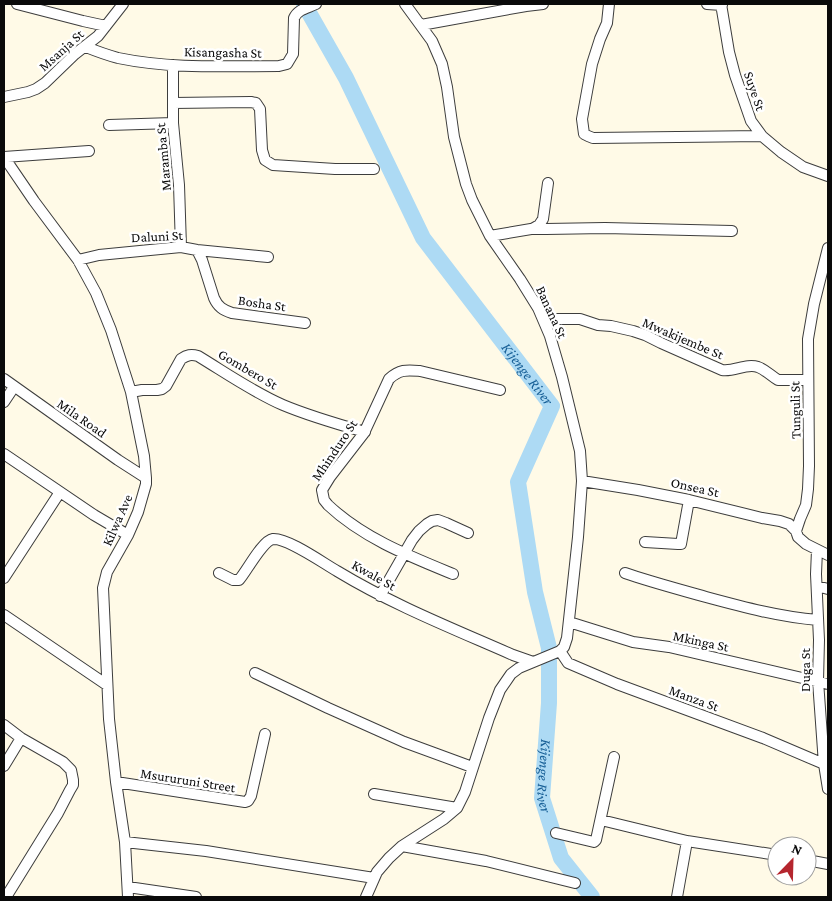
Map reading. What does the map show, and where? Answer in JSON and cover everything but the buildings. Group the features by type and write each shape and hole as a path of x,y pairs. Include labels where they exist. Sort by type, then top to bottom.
{"street":[{"path":"17,4 106,26"},
{"name":"Msanja St","path":"4,97 28,92 45,83 75,54 86,47 123,4"},
{"name":"Kisangasha St","path":"86,47 118,58 173,65 279,66 287,64 293,54 295,16 299,11 316,4"},
{"name":"Banana St","path":"405,4 432,40 442,64 454,137 466,184 477,213 490,236 531,295 543,319 554,348 580,451 582,481 580,516 569,622 564,647 558,652"},
{"path":"421,25 526,5 543,4"},
{"path":"609,4 607,23 592,64 582,119 584,134 593,138 762,136"},
{"path":"708,4 722,4"},
{"name":"Suye St","path":"722,4 729,52 751,122 762,136 780,152 803,167 828,178"},
{"name":"Maramba St","path":"173,65 173,123 179,185 181,247"},
{"path":"173,102 256,103 260,109 262,150 265,160 273,165 334,169 374,169"},
{"path":"109,125 173,123"},
{"path":"4,157 89,151"},
{"name":"Kilwa Ave","path":"4,157 78,260 96,293 111,330 131,392 144,456 146,484 138,512 128,535 107,572 103,595 109,720 124,842 128,892"},
{"path":"531,229 544,219 548,183"},
{"path":"490,236 531,229 605,228 732,231"},
{"name":"Daluni St","path":"78,260 99,255 181,247 268,257"},
{"name":"Bosha St","path":"197,250 216,304 220,308 226,311 305,323"},
{"name":"Tunguli St","path":"796,531 806,505 808,489 808,338 814,304 828,251"},
{"name":"Mwakijembe St","path":"543,319 580,319 598,325 633,331 722,370 727,371 753,366 769,372 778,380 808,380"},
{"name":"Gombero St","path":"131,392 162,389 166,386 181,359 185,356 194,355 281,404 329,422 365,432"},
{"name":"Mhinduro St","path":"404,554 357,528 333,510 324,500 322,494 324,487 365,432 389,378 396,372 407,370 420,371 500,390"},
{"name":"Mila Road","path":"4,379 106,452 146,478"},
{"path":"4,402 14,387"},
{"path":"4,454 94,516 128,535"},
{"name":"Onsea St","path":"582,481 690,500 784,522 792,526 796,531"},
{"path":"4,578 60,492"},
{"path":"645,542 681,544 690,500"},
{"path":"380,596 419,531 427,524 438,520 468,533"},
{"path":"796,531 798,537 806,544 828,555"},
{"name":"Kwale St","path":"219,573 233,580 239,580 268,540 280,540 304,551 380,596 513,656 537,660"},
{"name":"Duga St","path":"817,550 818,620 824,640 824,764 828,784"},
{"path":"404,554 453,574"},
{"path":"625,572 654,583 742,606 784,616 818,620"},
{"path":"817,586 828,589"},
{"path":"4,615 107,685"},
{"name":"Mkinga St","path":"569,622 633,642 669,647 823,682"},
{"path":"366,897 374,878 383,865 402,846 444,819 457,808 465,792 488,718 500,690 511,674 519,668 558,652"},
{"name":"Manza St","path":"558,652 568,663 617,684 763,738 824,764"},
{"path":"255,673 404,742 472,766"},
{"path":"4,725 21,738 63,762 70,770 73,780 73,785 58,813 6,897"},
{"name":"Msururuni Street","path":"116,782 245,802 251,796 265,734"},
{"path":"4,766 21,738"},
{"path":"556,833 594,842 596,840 614,757"},
{"path":"374,794 457,808"},
{"path":"601,820 687,841 767,853"},
{"path":"677,897 687,841"},
{"path":"124,842 206,851 374,878"},
{"path":"402,846 486,861 575,883"},
{"path":"128,892 196,897"}],"waterway":[{"name":"Kijenge River","path":"304,4 346,78 423,238 552,406 518,482 535,592 549,648 549,703 542,798 561,858 592,897"}]}
